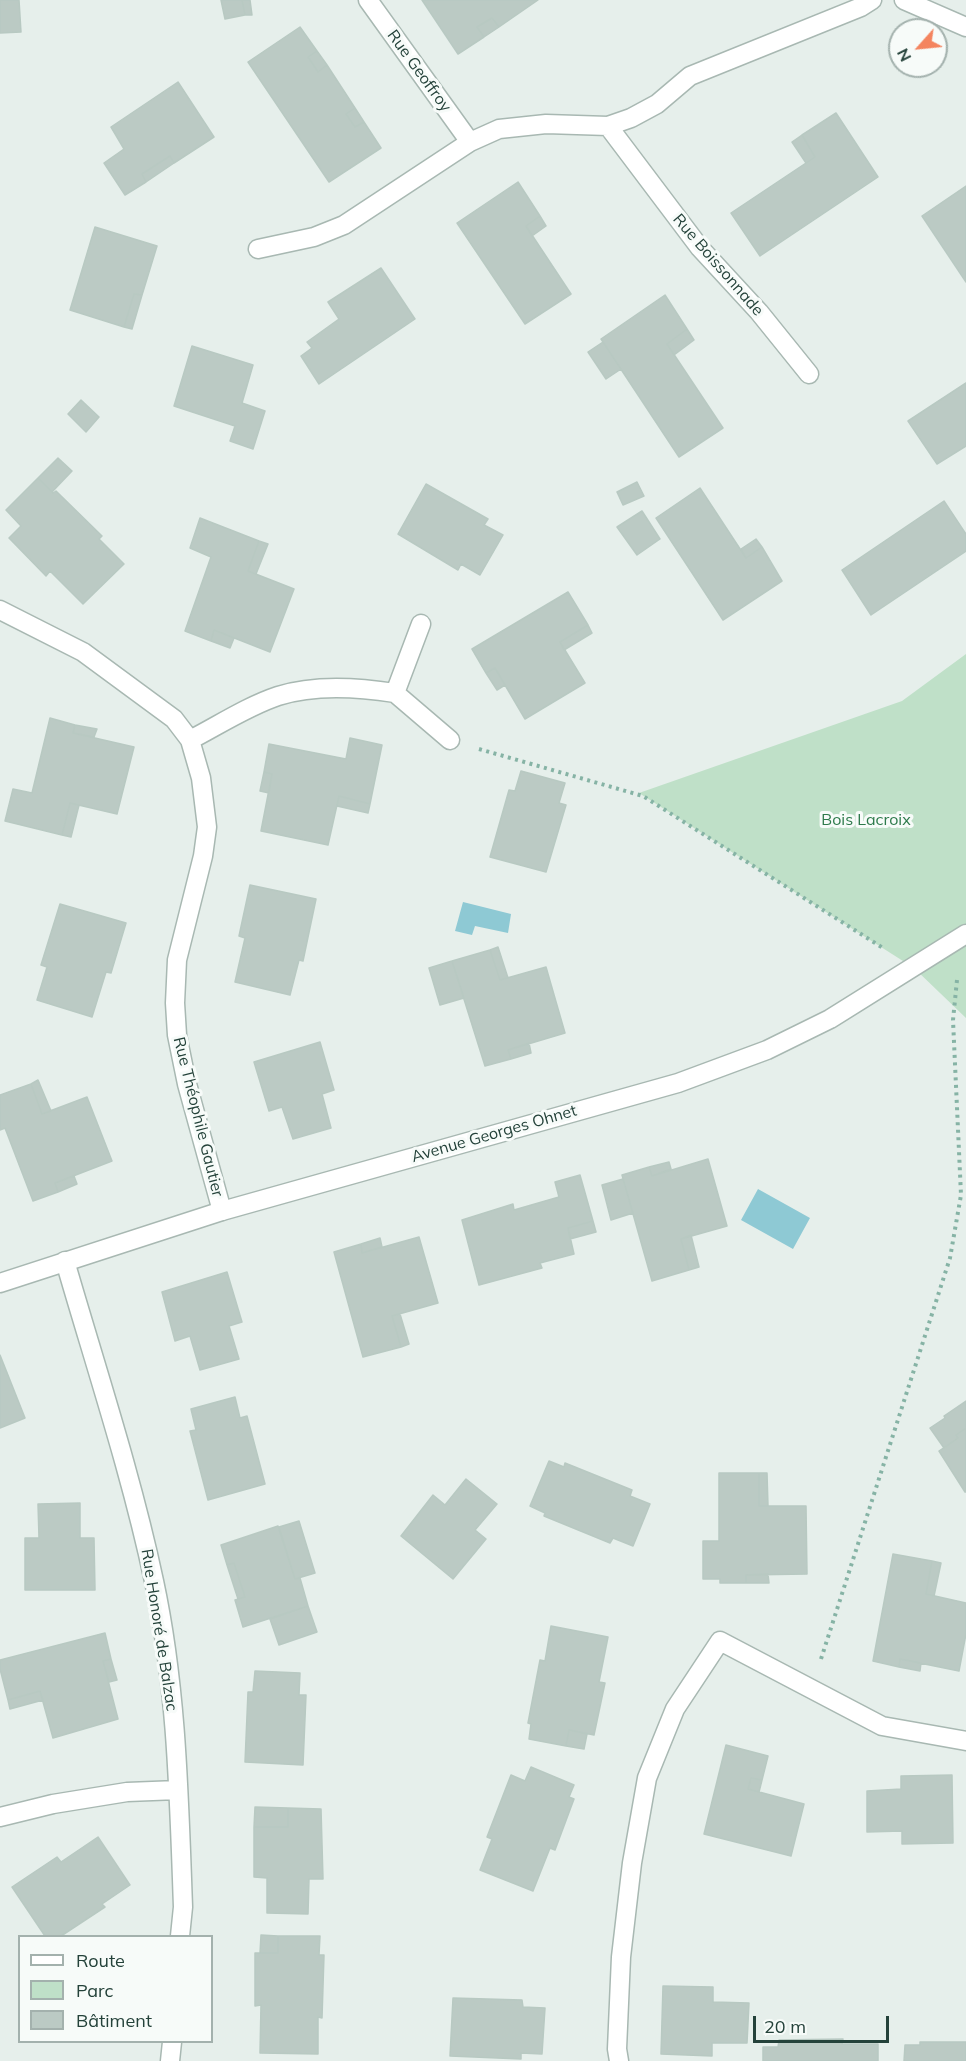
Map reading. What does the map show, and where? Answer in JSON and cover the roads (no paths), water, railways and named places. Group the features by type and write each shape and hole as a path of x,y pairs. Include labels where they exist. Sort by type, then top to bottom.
{"street":[{"name":"Rue Geoffroy","path":"369,0 470,142"},
{"path":"258,249 314,237 344,225 470,142 499,129 546,124 608,126 631,118 657,104 690,76 861,7 872,0"},
{"path":"904,0 966,27"},
{"name":"Rue Boissonnade","path":"608,126 700,248 759,312 809,374"},
{"name":"Rue Théophile Gautier","path":"0,610 83,652 174,719 190,740 201,778 207,827 198,877 177,960 174,1003 177,1035 187,1084 222,1211"},
{"path":"394,693 421,624"},
{"path":"190,740 279,696 312,690 356,687 394,693 450,740"},
{"name":"Avenue Georges Ohnet","path":"0,1283 222,1211 678,1083 713,1071 766,1050 830,1019 963,937"},
{"name":"Rue Honoré de Balzac","path":"65,1261 121,1448 154,1582 172,1690 183,1906 180,1935"},
{"path":"619,2061 617,2049 621,1957 632,1863 647,1778 675,1709 720,1641 882,1726 966,1741"},
{"path":"0,1817 53,1804 127,1792 178,1790"},
{"path":"170,2061 172,2043"}],"water":[{"path":"463,902 511,914 508,933 475,926 472,935 455,931"},
{"path":"758,1189 810,1218 793,1249 741,1220"}],"park label":[{"name":"Bois Lacroix","path":"866,820"}]}
